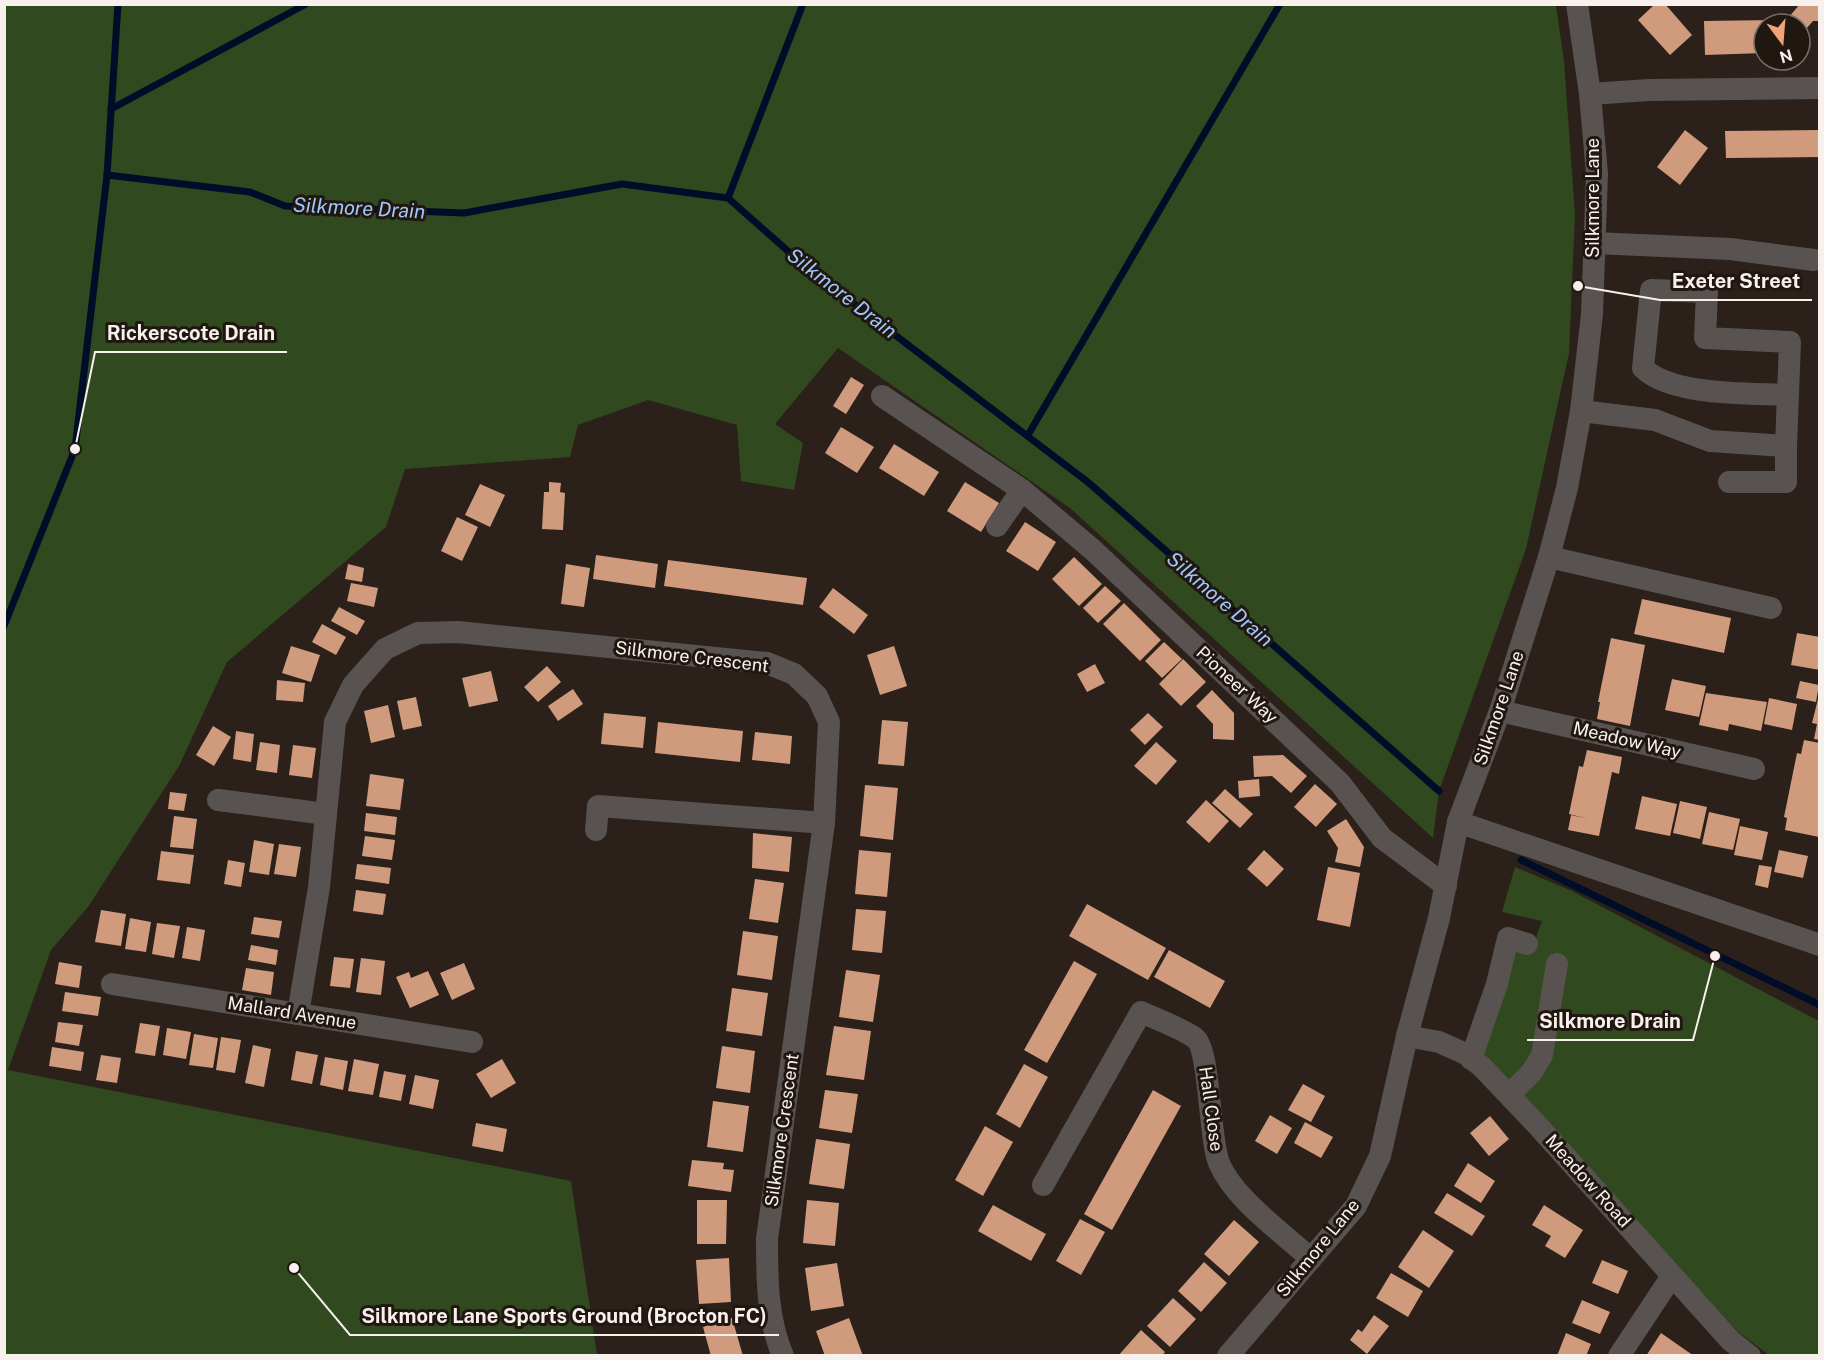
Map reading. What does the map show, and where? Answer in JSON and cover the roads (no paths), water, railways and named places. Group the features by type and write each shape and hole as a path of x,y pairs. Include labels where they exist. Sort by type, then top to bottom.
{"street":[{"name":"Silkmore Lane","path":"1228,1356 1356,1206 1380,1156 1407,1036 1446,886 1458,822 1500,711 1549,557 1566,488 1581,411 1592,314 1597,174 1590,94 1577,4"},
{"path":"1590,94 1649,90 1820,88"},
{"path":"1594,243 1731,249 1814,260"},
{"path":"1729,482 1786,483 1790,342 1706,338 1707,292 1651,290 1643,368 1650,375 1707,392 1788,395"},
{"name":"Pioneer Way","path":"882,396 1022,490 1093,550 1340,783 1382,837 1446,886"},
{"path":"1581,411 1654,420 1710,441 1786,446"},
{"path":"997,525 1022,490"},
{"path":"1549,557 1771,608"},
{"name":"Silkmore Crescent","path":"298,1014 319,886 335,722 353,685 385,649 418,633 458,632 767,663 794,674 817,696 829,722 824,824 767,1239 767,1297 777,1342 783,1356"},
{"name":"Meadow Way","path":"1500,711 1754,769"},
{"path":"218,800 326,814"},
{"path":"596,830 598,806 824,824"},
{"path":"1458,822 1820,945"},
{"path":"1471,1059 1497,984 1508,938 1527,944"},
{"path":"1509,1095 1532,1072 1542,1055 1557,964"},
{"name":"Mallard Avenue","path":"112,984 472,1042"},
{"name":"Hall Close","path":"1043,1185 1141,1012 1197,1039 1204,1051 1211,1128 1219,1162 1233,1187 1311,1259"},
{"name":"Meadow Road","path":"1407,1036 1439,1042 1471,1059 1509,1095 1730,1340 1750,1356"},
{"path":"1619,1356 1672,1276"}],"waterway":[{"path":"4,626 75,449 107,175 118,4"},
{"path":"111,109 306,4"},
{"path":"728,198 803,4"},
{"path":"1028,435 1280,4"},
{"name":"Silkmore Drain","path":"107,175 250,192 285,206 464,213 622,184 728,198 806,267 1089,483 1439,791"},
{"name":"Silkmore Drain","path":"1521,860 1820,1005"}],"place":[{"name":"Exeter Street","path":"1578,286"},
{"name":"Rickerscote Drain","path":"75,449"},
{"name":"Silkmore Drain","path":"1715,956"},
{"name":"Silkmore Lane Sports Ground (Brocton FC)","path":"294,1268"}]}
